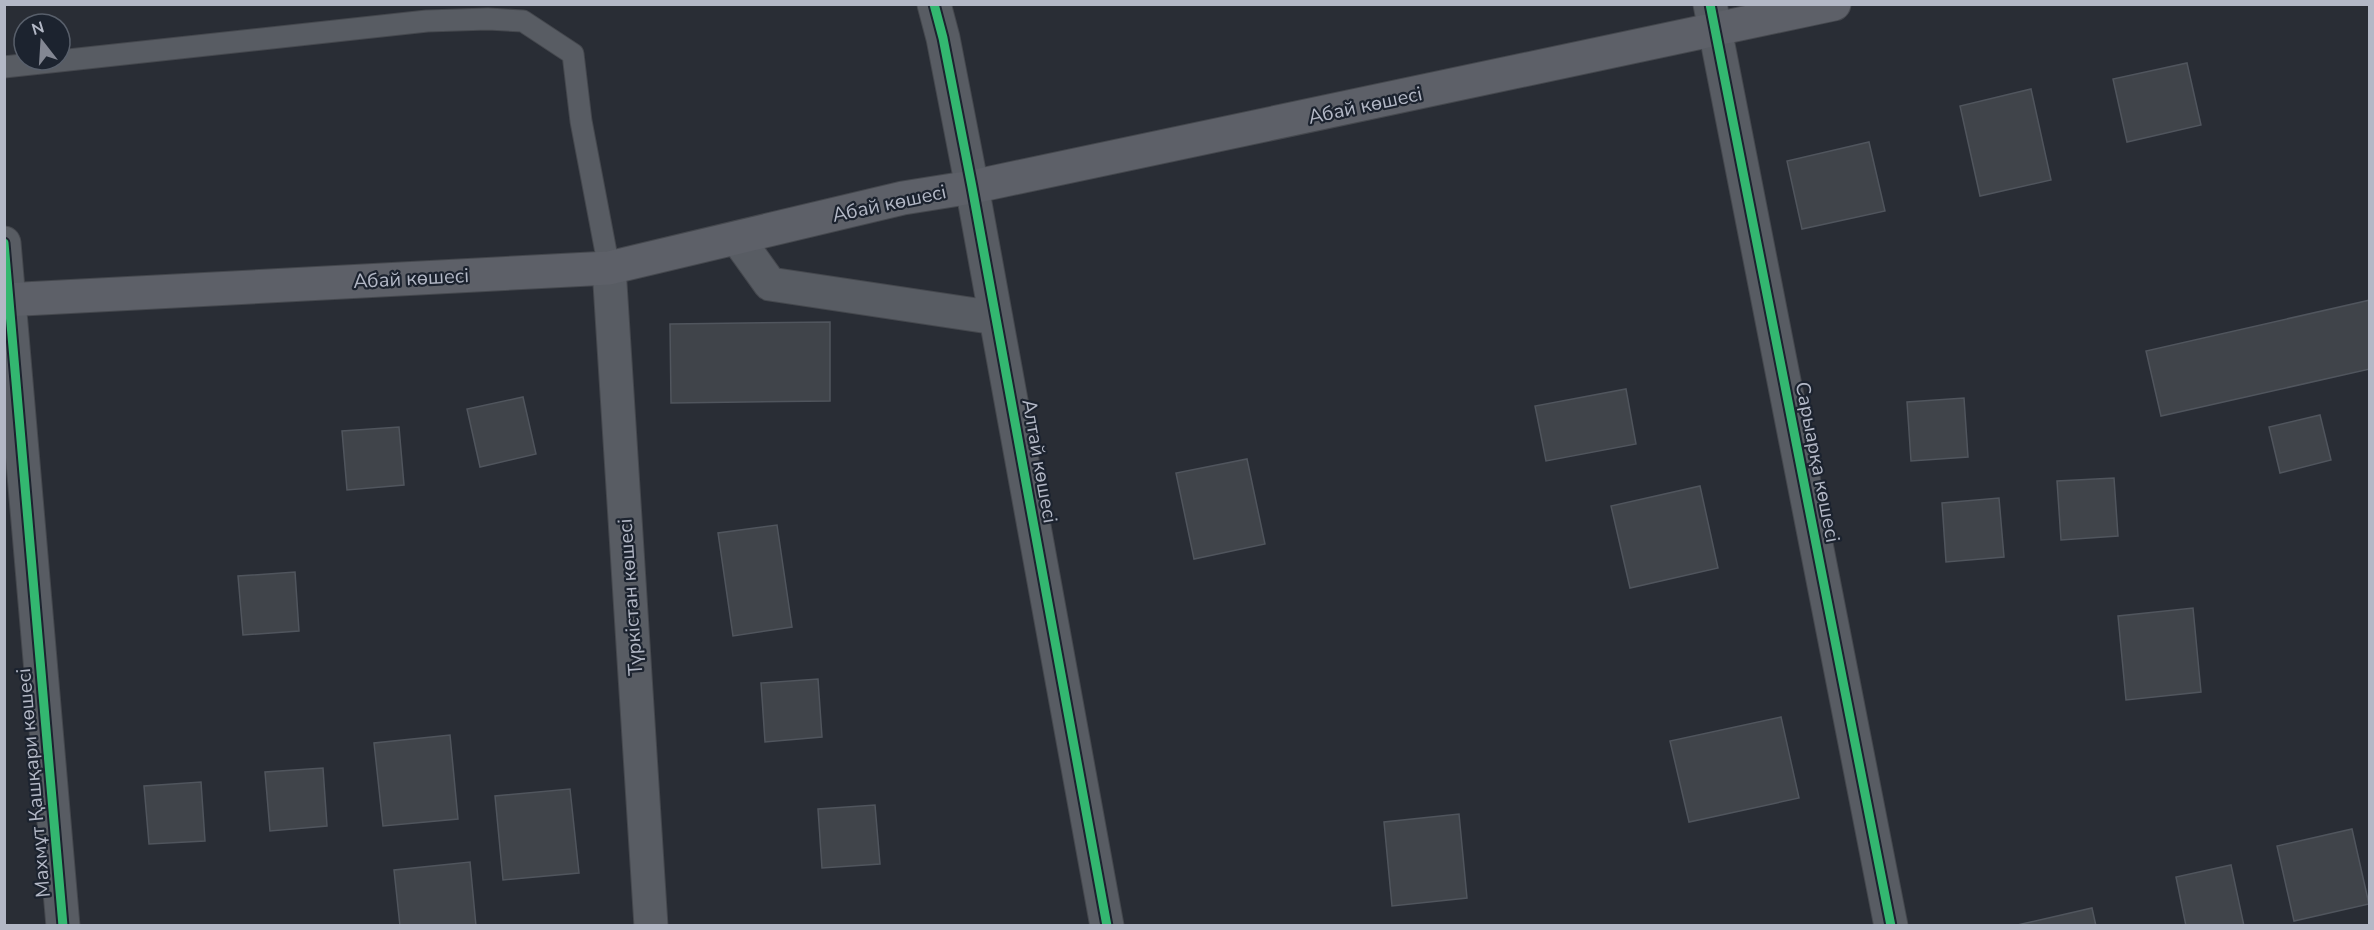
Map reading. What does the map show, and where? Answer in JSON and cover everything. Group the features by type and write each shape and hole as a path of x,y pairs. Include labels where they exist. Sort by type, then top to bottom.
{"main road":[{"name":"Абай көшесі","path":"7,299 609,268 903,198 972,187 1712,18 1834,4"}],"street":[{"name":"Алтай көшесі","path":"934,4 943,38 972,187 1107,926"},
{"name":"Сарыарқа көшесі","path":"1712,18 1891,926"},
{"path":"737,238 770,284 996,318"},
{"name":"Махмұт Қашқари көшесі","path":"4,243 7,299 63,926"},
{"name":"Түркістан көшесі","path":"609,268 651,926"}],"lane":[{"path":"4,67 427,21 487,12 523,21 573,54 581,121 609,268"}],"building":[{"path":"2187,63 2201,125 2127,142 2113,79"},
{"path":"2031,89 2051,180 1980,196 1960,106"},
{"path":"1869,142 1885,211 1802,229 1787,161"},
{"path":"2370,300 2370,369 2161,416 2146,351"},
{"path":"830,322 830,401 671,403 670,324"},
{"path":"1626,389 1636,444 1546,461 1535,406"},
{"path":"523,397 536,454 480,467 467,409"},
{"path":"1964,398 1968,457 1911,461 1907,402"},
{"path":"2320,415 2331,460 2280,473 2269,427"},
{"path":"399,427 404,485 347,490 342,431"},
{"path":"1247,459 1265,544 1194,559 1176,473"},
{"path":"2114,478 2118,536 2061,540 2057,481"},
{"path":"1700,486 1718,568 1630,588 1611,506"},
{"path":"1999,498 2004,557 1946,562 1942,503"},
{"path":"777,525 792,627 733,636 718,533"},
{"path":"295,572 299,631 243,635 238,576"},
{"path":"2193,608 2201,692 2126,700 2118,616"},
{"path":"818,679 822,737 765,742 761,683"},
{"path":"1781,717 1799,798 1689,822 1670,741"},
{"path":"450,735 458,819 383,826 374,743"},
{"path":"323,768 327,826 270,831 265,772"},
{"path":"201,782 205,841 149,844 144,786"},
{"path":"570,789 579,873 503,880 495,796"},
{"path":"875,805 880,864 822,868 818,809"},
{"path":"1459,814 1467,898 1392,906 1384,822"},
{"path":"2352,829 2369,904 2294,921 2277,846"},
{"path":"470,862 476,926 400,926 394,870"},
{"path":"2231,865 2244,926 2186,926 2176,877"},
{"path":"2092,908 2096,926 2013,926"}],"cycle path":[{"path":"934,4 943,38 972,187 1107,926"},
{"path":"1710,4 1891,926"},
{"path":"4,243 63,926"}]}
